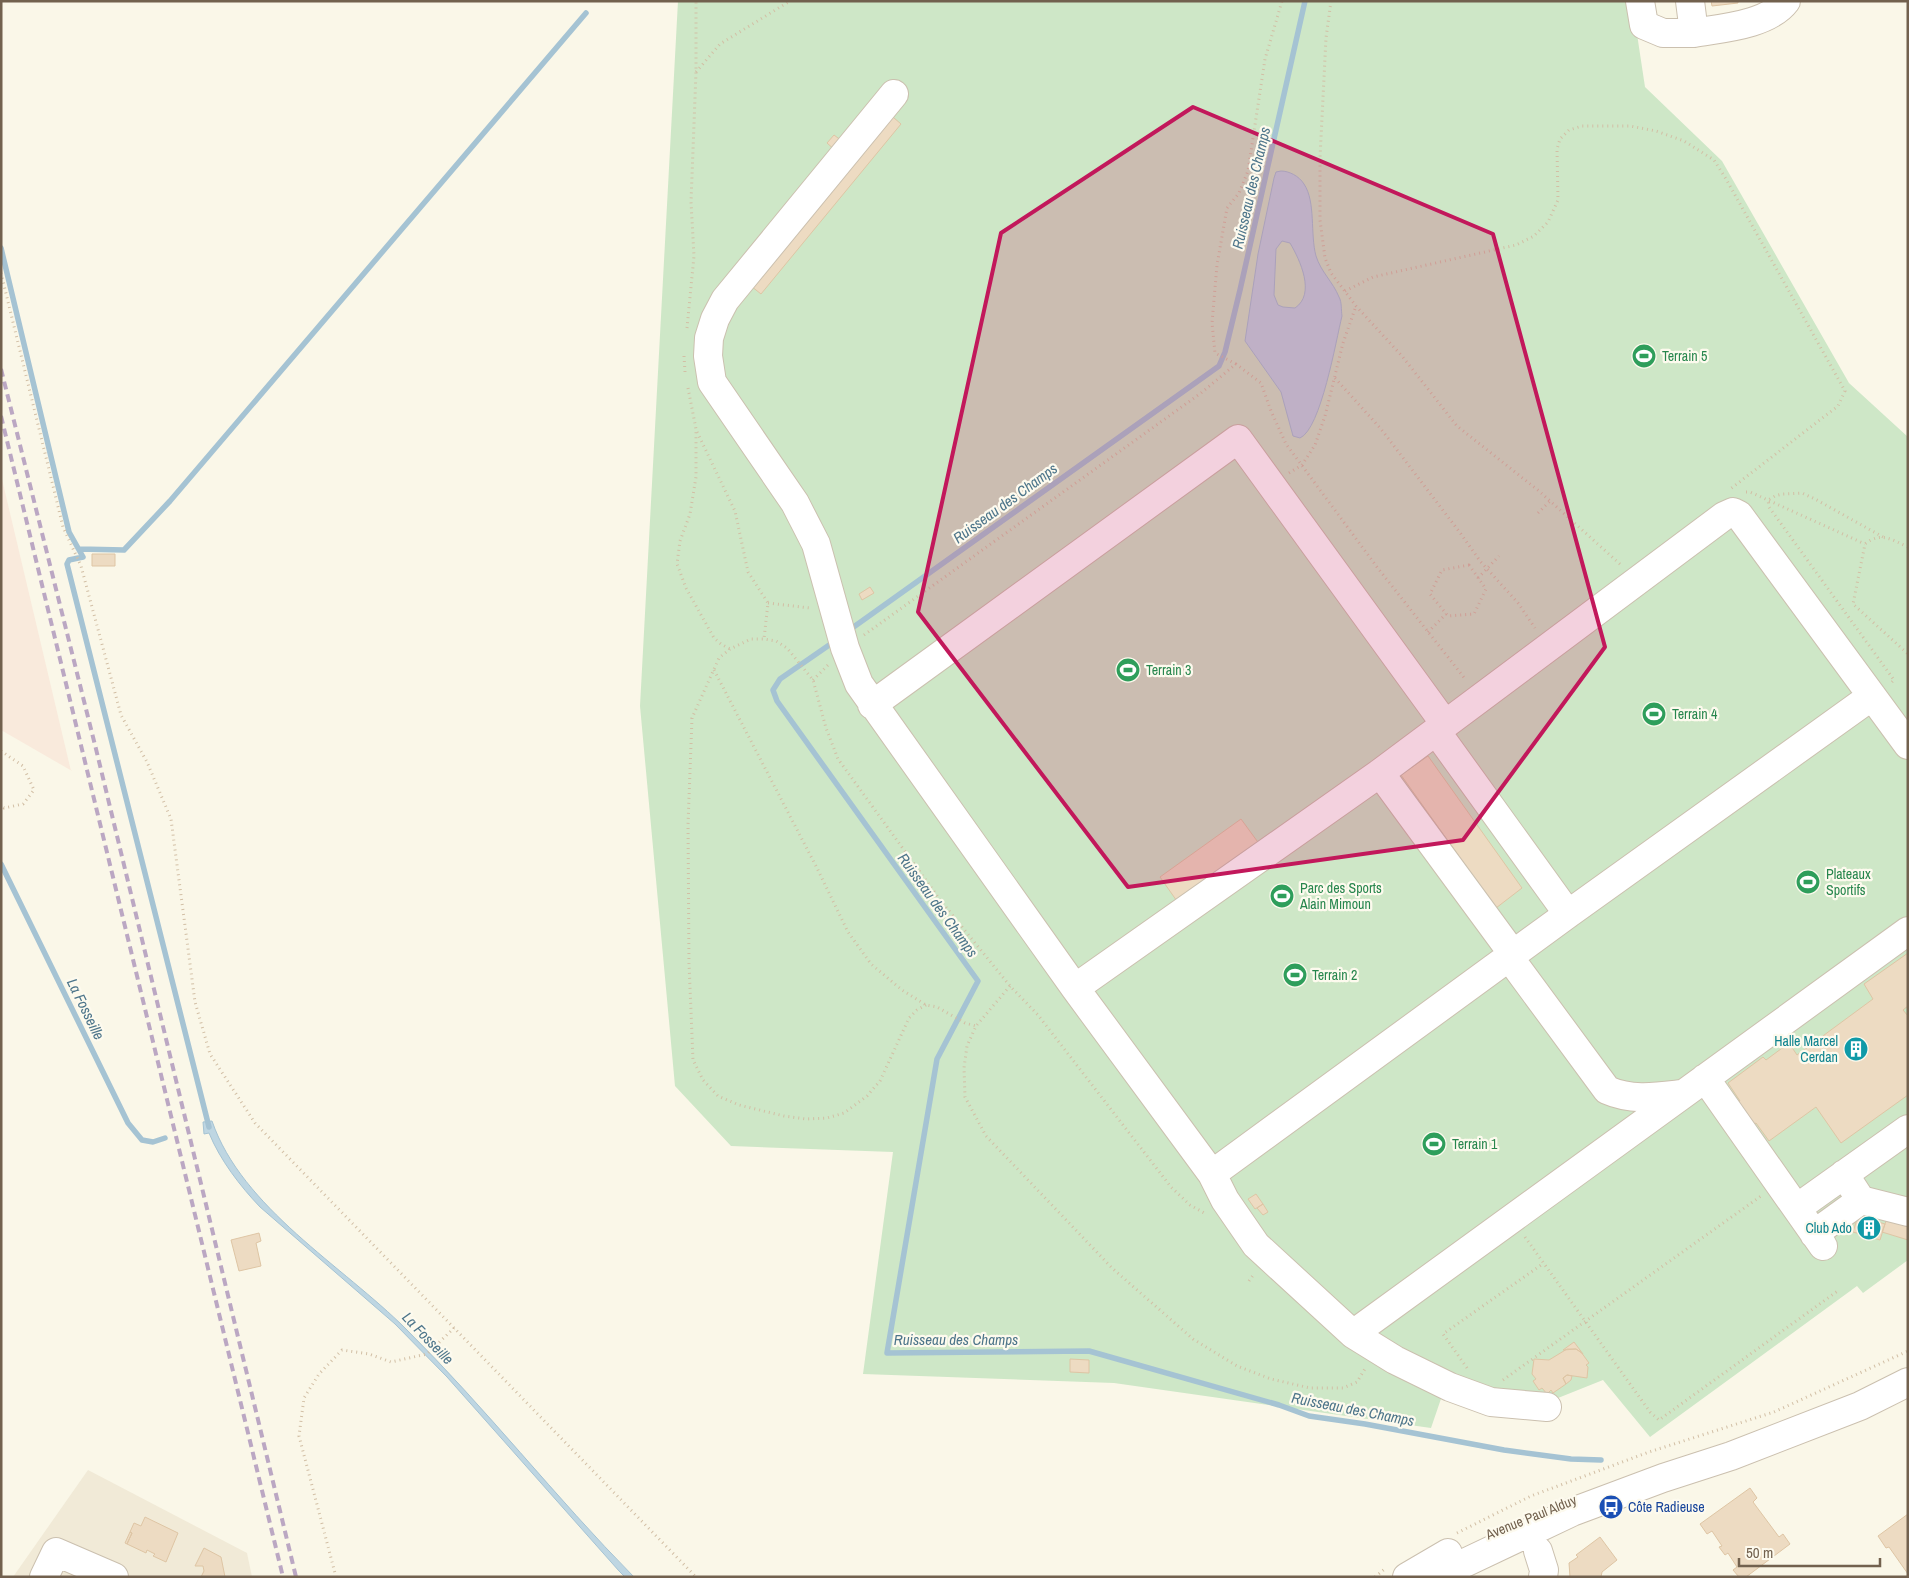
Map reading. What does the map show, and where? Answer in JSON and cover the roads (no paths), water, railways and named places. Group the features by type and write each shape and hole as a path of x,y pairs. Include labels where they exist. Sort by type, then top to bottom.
{"street":[{"path":"1640,1 1644,25 1663,33 1694,33 1756,21 1779,10 1786,1"},
{"path":"1690,1 1694,33"},
{"path":"894,94 724,300 709,338 708,356 712,382 796,504 816,544 858,684 1075,988 1212,1174 1225,1200 1256,1245 1354,1334 1395,1360 1458,1390 1491,1402 1547,1407"},
{"path":"872,705 1238,439 1441,727 1568,914"},
{"path":"1075,988 1380,774 1724,516 1734,497 1738,515 1881,690 1908,745"},
{"path":"1212,1174 1568,914 1881,690"},
{"path":"1380,774 1607,1090 1620,1096 1635,1098 1694,1086"},
{"path":"1354,1334 1908,931"},
{"path":"1694,1086 1779,1183 1819,1240 1862,1200"},
{"path":"1797,1208 1908,1129"},
{"path":"1844,1174 1862,1200 1908,1212"},
{"name":"Avenue Paul Alduy","path":"1397,1572 1446,1563 1545,1509 1604,1489 1663,1478 1731,1456 1851,1410 1908,1382"},
{"path":"44,1577 56,1552 114,1577"}],"water":[{"path":"1284,171 1294,175 1302,181 1308,191 1316,256 1340,299 1342,316 1321,402 1308,431 1300,438 1293,436 1281,392 1245,341 1258,254 1276,172","holes":["1282,241 1290,243 1302,267 1305,286 1301,302 1295,308 1278,305 1274,295 1276,249"]},
{"path":"212,1121 226,1152 246,1181 270,1208 297,1234 381,1306 436,1359 576,1516 634,1577 625,1577 619,1571 447,1377 395,1324 260,1207 231,1172 209,1133 204,1134 203,1122"}],"waterway":[{"name":"Ruisseau des Champs","path":"848,631 1219,366 1225,352 1240,290 1305,1"},
{"path":"79,549 124,550 170,501 586,13"},
{"path":"1,248 69,532 83,557 69,560 67,564 209,1127"},
{"name":"Ruisseau des Champs","path":"835,641 780,679 773,690 777,701 978,981 937,1059 887,1353 1089,1351 1279,1405 1309,1416 1365,1424 1504,1450 1571,1459 1601,1460"},
{"name":"La Fosseille","path":"1,864 128,1123 142,1140 153,1142 165,1138"}],"railway":[{"path":"1,369 96,749 296,1577"},
{"path":"1,416 283,1577"}],"place":[{"name":"Terrain 5","path":"1644,356"},
{"name":"Terrain 3","path":"1128,670"},
{"name":"Terrain 4","path":"1654,714"},
{"name":"Plateaux Sportifs","path":"1808,882"},
{"name":"Parc des Sports Alain Mimoun","path":"1282,896"},
{"name":"Terrain 2","path":"1295,975"},
{"name":"Halle Marcel Cerdan","path":"1856,1049"},
{"name":"Terrain 1","path":"1434,1144"},
{"name":"Club Ado","path":"1869,1228"},
{"name":"Côte Radieuse","path":"1611,1507"}]}
